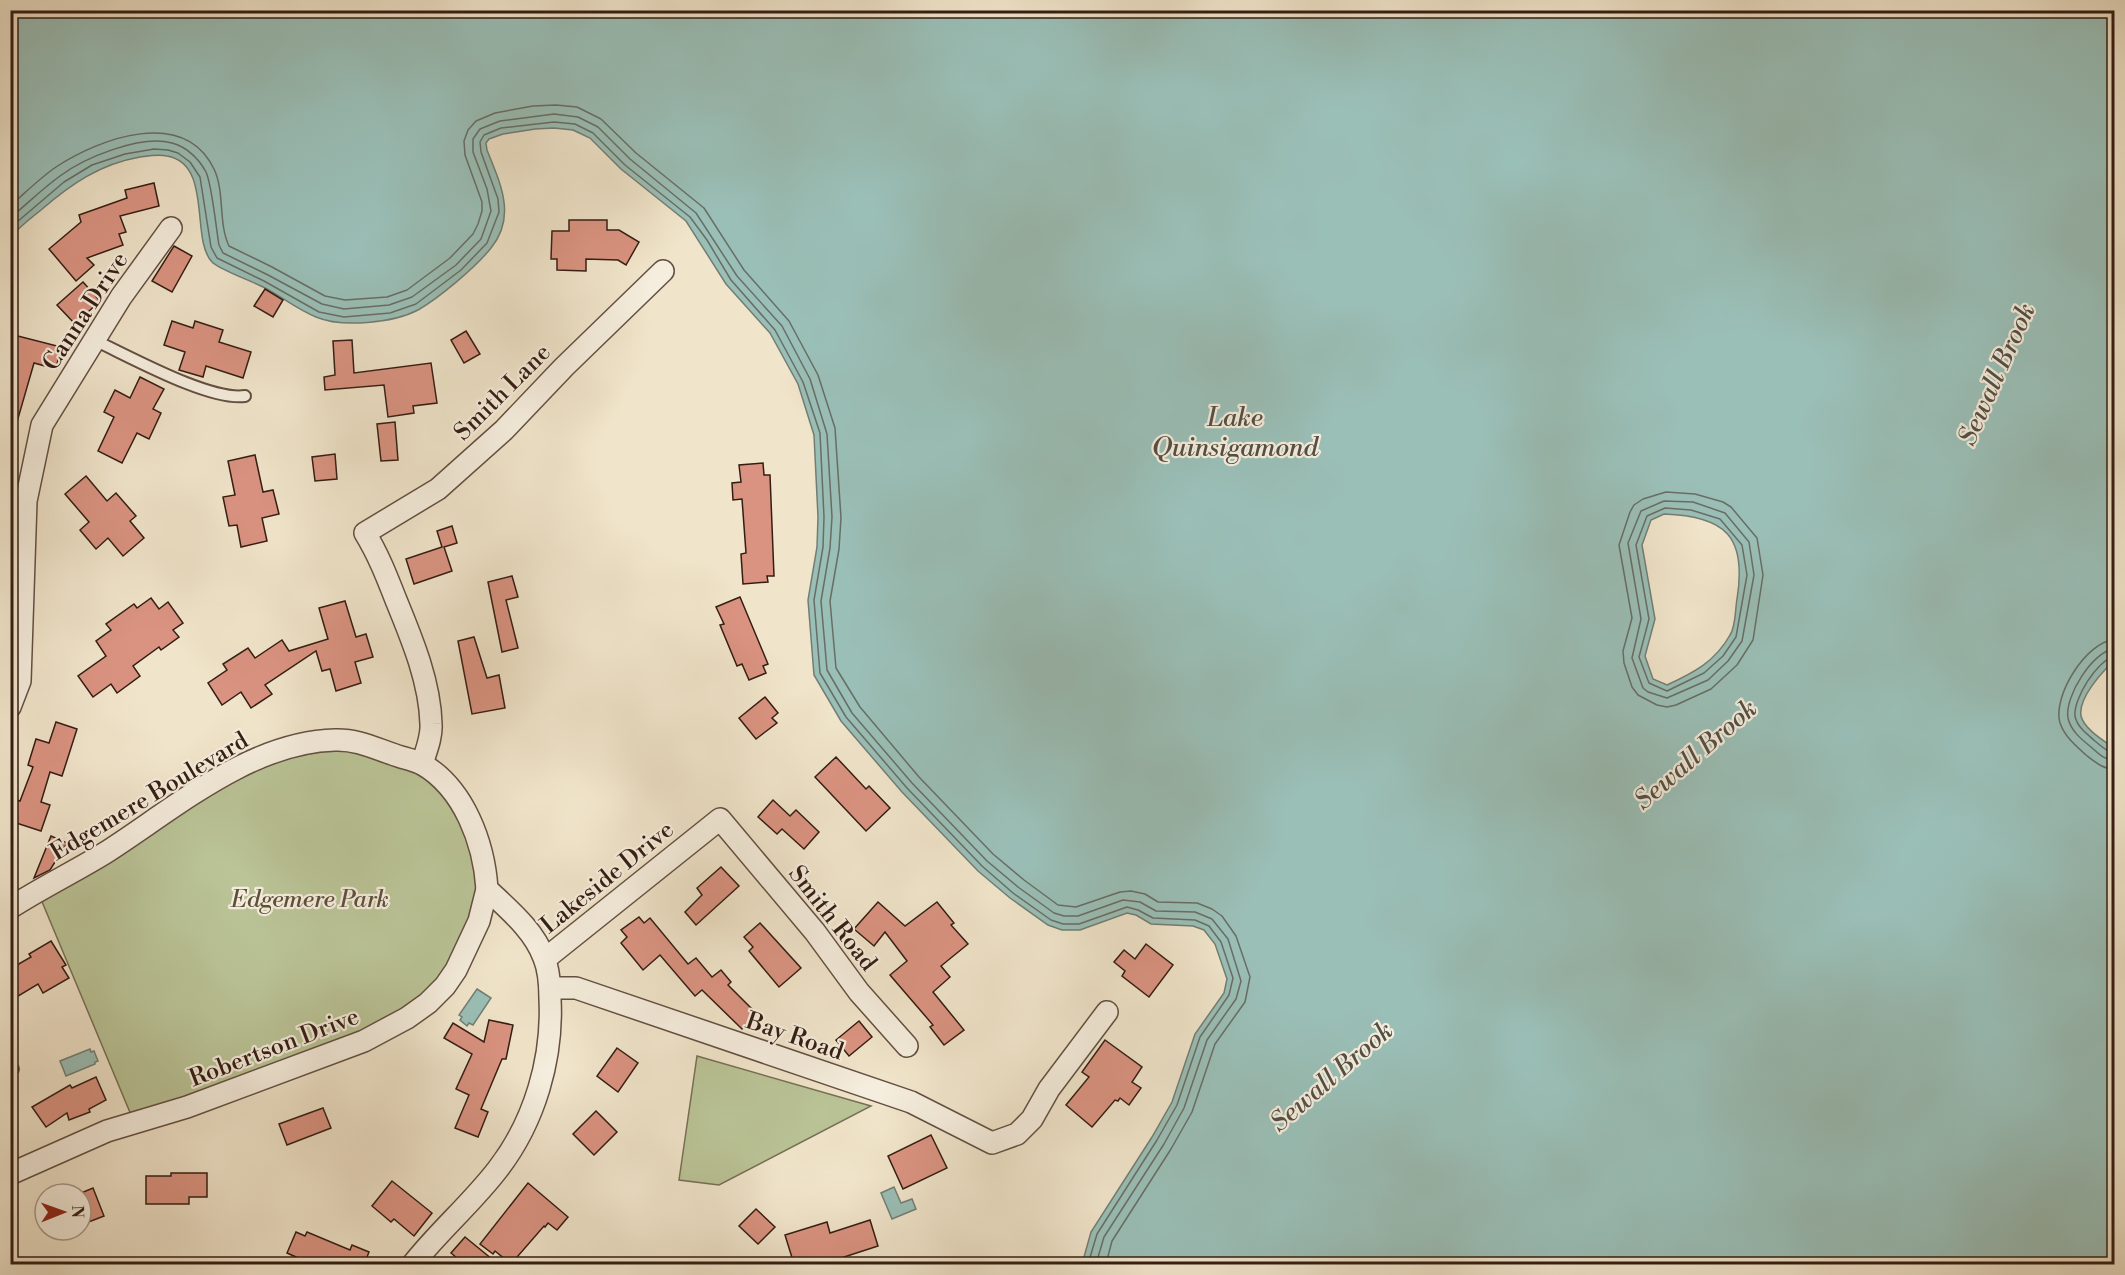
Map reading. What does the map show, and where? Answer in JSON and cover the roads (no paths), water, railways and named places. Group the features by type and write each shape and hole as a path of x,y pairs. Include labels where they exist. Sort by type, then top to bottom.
{"street":[{"name":"Canna Drive","path":"10,707 20,681 26,501 42,425 121,297 171,228"},
{"name":"Smith Lane","path":"422,764 432,727 431,708 406,626 377,552 365,533 438,489 504,430 564,367 663,271"},
{"name":"Edgemere Boulevard","path":"10,908 97,858 218,779 281,749 319,741 356,741 422,764"},
{"path":"422,764 443,780 468,817 480,846 487,889 521,923 538,945 545,959"},
{"name":"Lakeside Drive","path":"413,1264 500,1167 531,1112 548,1052 551,1020 550,988 545,959 720,819"},
{"name":"Smith Road","path":"720,819 815,932 859,992 907,1046"},
{"name":"Robertson Drive","path":"10,1174 108,1131 203,1101 364,1041 399,1023 428,1004 456,970 479,921 487,889"},
{"name":"Bay Road","path":"550,988 576,988 911,1102 992,1143 1017,1134 1032,1119 1049,1089 1107,1012"}],"lane":[{"path":"94,340 169,375 222,396 244,396"}],"water":[{"name":"Lake Quinsigamond","path":"11,10 2114,11 2114,661 2097,678 2087,694 2083,701 2081,716 2090,730 2114,748 2114,1264 1082,1264 1091,1232 1172,1102 1195,1034 1224,993 1227,979 1215,944 1204,930 1193,926 1151,924 1136,915 1127,913 1080,930 1062,930 1048,925 1010,898 978,871 902,792 841,721 814,675 808,600 817,547 818,517 814,435 798,384 770,333 726,284 686,221 621,169 590,138 573,130 554,128 503,134 489,139 486,143 487,150 504,199 505,212 499,236 467,273 427,305 408,314 382,321 353,323 316,317 212,262 202,237 196,187 190,173 181,162 167,156 157,155 125,160 87,176 25,223 11,237","holes":["1664,514 1703,519 1717,525 1735,545 1739,560 1735,618 1732,631 1710,660 1667,685 1653,679 1645,656 1655,619 1642,545 1651,520"]},
{"path":"477,989 491,998 473,1025 469,1023 467,1026 460,1020 462,1017 459,1015"},
{"path":"90,1049 91,1052 94,1051 98,1061 66,1076 60,1061"},
{"path":"894,1187 901,1203 912,1199 916,1209 892,1219 881,1193"}],"water label":[{"name":"Sewall Brook","path":"1996,374"},
{"name":"Sewall Brook","path":"1695,754"},
{"name":"Sewall Brook","path":"1331,1076"}],"park label":[{"name":"Edgemere Park","path":"310,899"}]}
